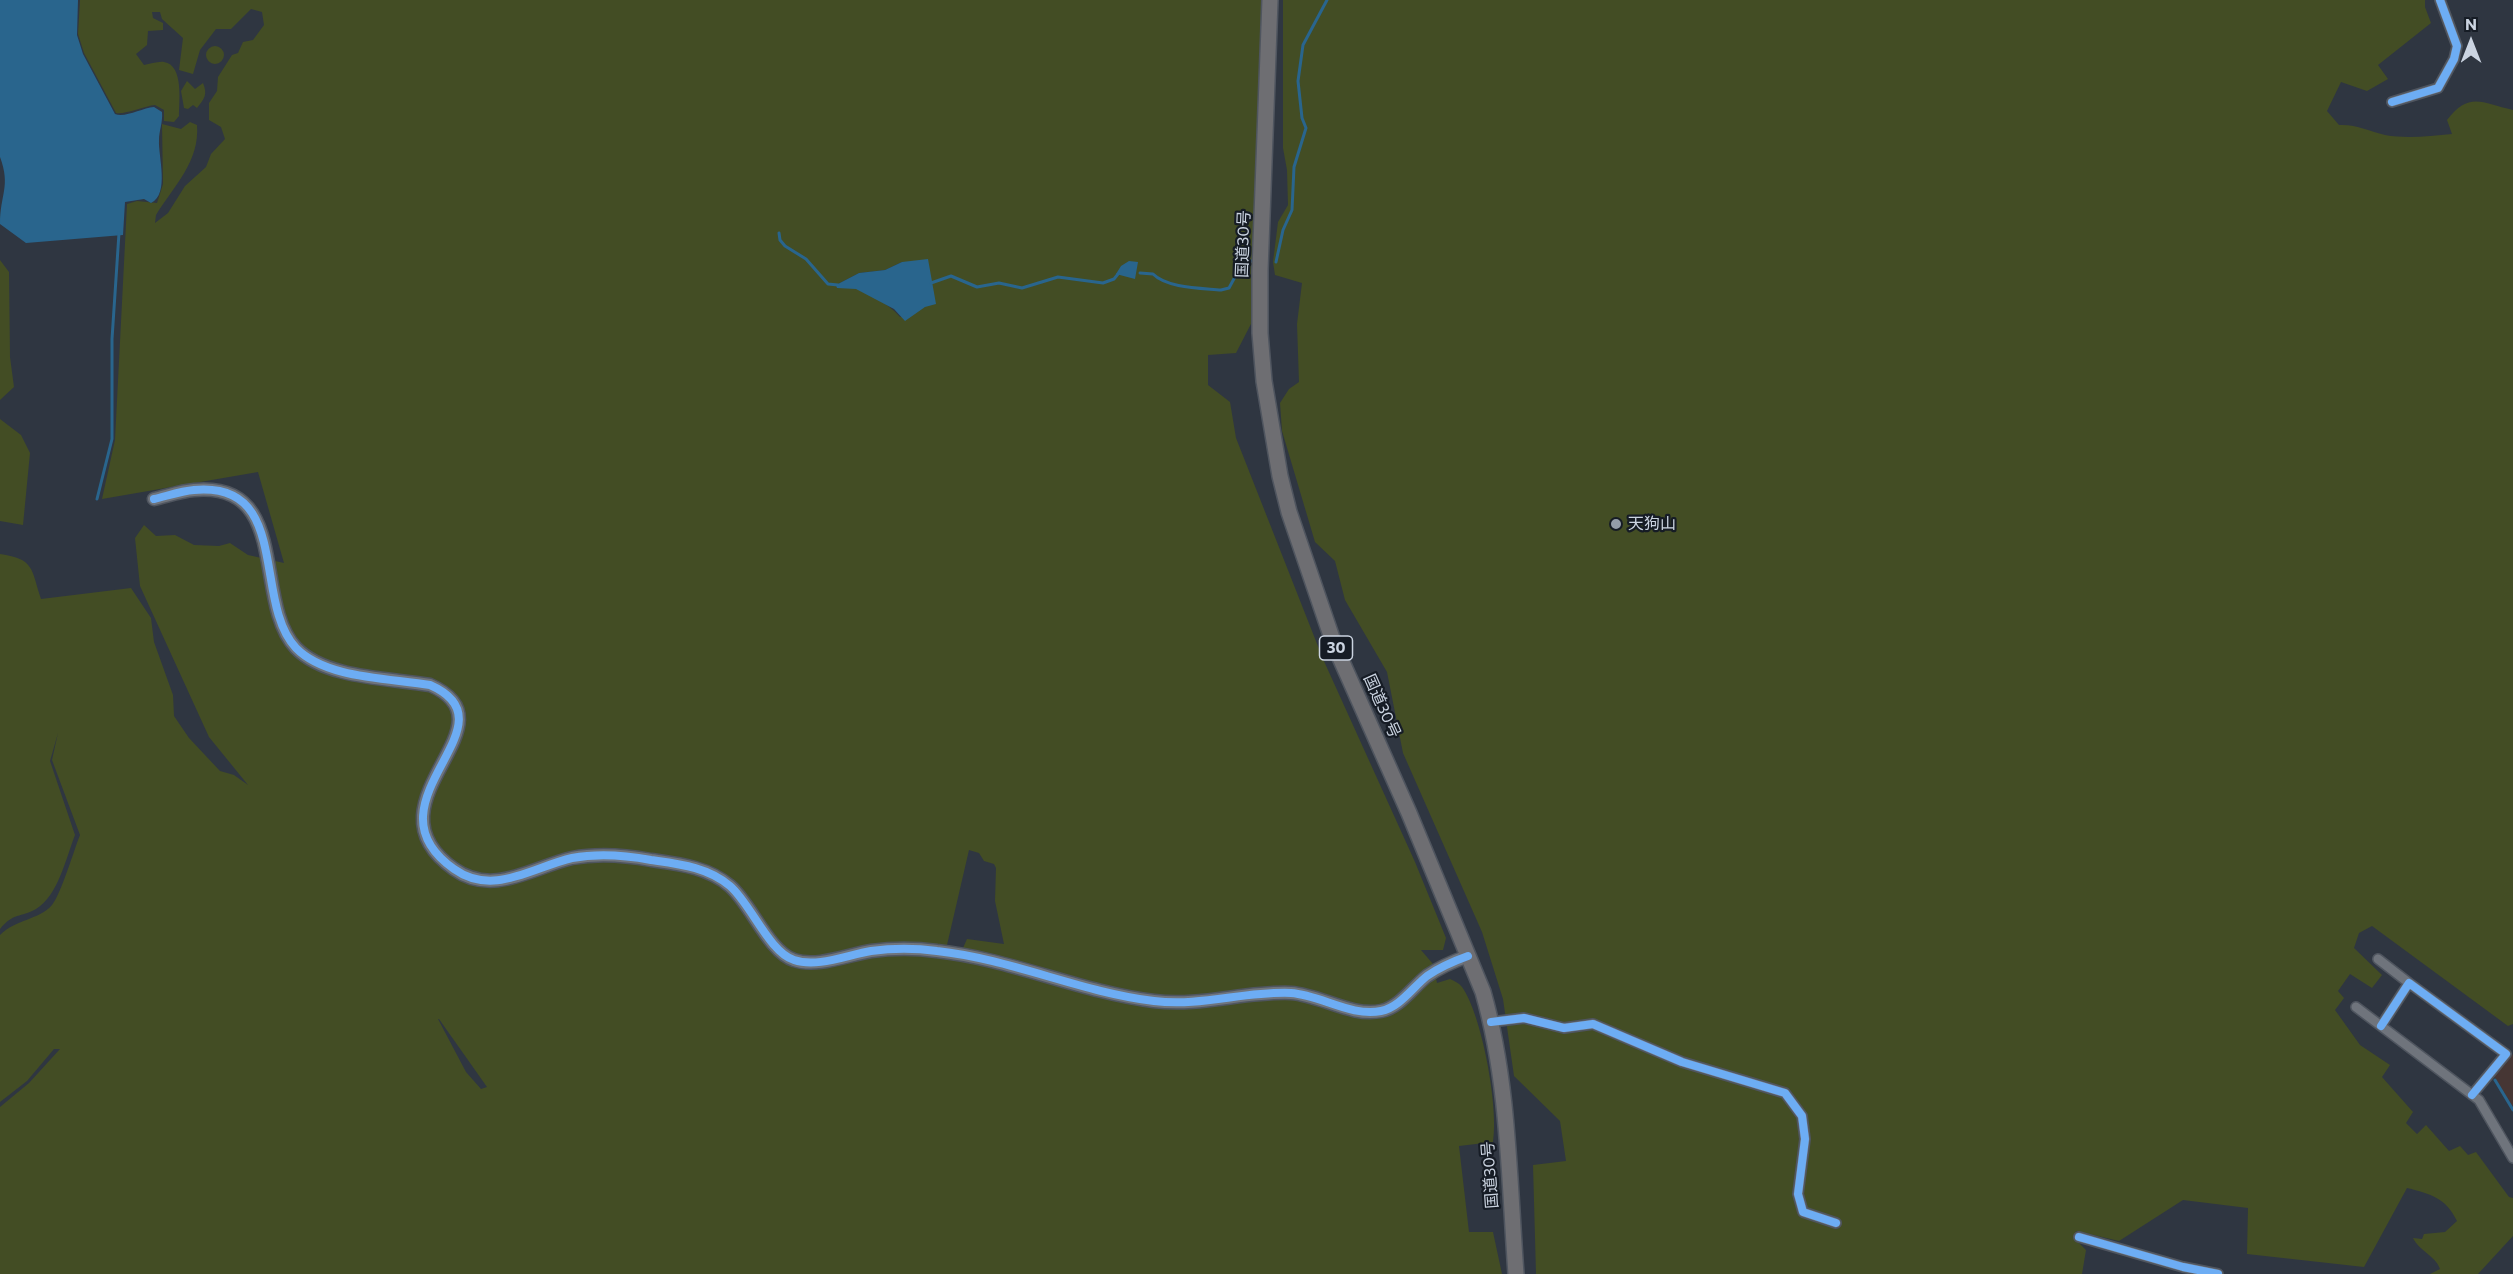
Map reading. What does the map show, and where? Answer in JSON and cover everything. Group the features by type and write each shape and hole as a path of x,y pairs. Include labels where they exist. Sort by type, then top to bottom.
{"highway":[{"name":"国道30号","path":"1270,0 1260,270 1260,333 1267,404 1280,476 1289,512 1334,644 1468,956 1491,1022 1502,1085 1515,1274"}],"street":[{"path":"2392,102 2438,88 2454,59 2457,46 2440,0"},
{"path":"154,499 202,490 225,493 238,499 258,521 267,550 279,621 297,648 325,667 430,685 451,699 459,720 459,732 426,793 423,818 432,846 439,857 456,871 474,880 506,880 570,859 601,855 630,856 689,866 718,877 730,886 779,950 795,961 818,962 892,949 937,951 1154,1002 1211,1002 1292,993 1317,997 1357,1011 1380,1011 1399,1002 1434,972 1468,956"},
{"path":"2378,958 2506,1054 2472,1095"},
{"path":"2381,1026 2409,983"},
{"path":"2356,1007 2479,1100 2513,1158"},
{"path":"1491,1022 1524,1018 1564,1028 1593,1024 1682,1062 1785,1093 1802,1116 1805,1139 1798,1194 1803,1212 1836,1223"},
{"path":"2079,1237 2183,1267 2218,1274"}],"shaded area":[{"path":"2513,1054 2513,1107 2494,1076"}],"green space":[{"path":"80,0 1262,0 1252,322 1236,353 1208,355 1208,385 1230,402 1236,438 1323,659 1415,862 1446,938 1443,950 1421,950 1433,964 1437,983 1450,979 1462,987 1476,1018 1491,1085 1494,1107 1493,1142 1459,1146 1469,1232 1493,1232 1502,1274 0,1274 0,1107 29,1083 60,1049 54,1049 27,1081 0,1102 0,935 13,926 41,914 52,905 80,835 52,760 58,733 50,761 75,835 56,886 44,903 30,912 13,918 0,929 0,554 20,559 30,567 41,599 131,588 151,618 154,642 173,695 174,716 189,738 220,771 234,775 248,785 209,737 140,586 135,538 144,525 156,536 175,535 194,545 219,546 230,543 248,555 284,563 258,472 102,499 115,440 127,204 137,201 157,203 163,184 162,124 181,129 190,122 197,125 197,138 190,162 156,215 155,223 168,213 185,186 206,167 211,154 225,139 221,127 209,120 209,103 217,91 218,77 232,55 238,53 243,42 253,40 264,25 262,12 251,9 231,29 216,29 200,50 193,74 179,70 183,38 162,19 160,12 152,12 153,18 163,23 163,30 148,31 147,45 136,54 144,65 164,62 175,70 179,85 179,116 174,122 164,121 164,110 155,105 116,113 84,53 78,34","holes":["902,262 925,307 900,317 867,293 855,288 836,285 859,273 885,270","969,850 979,853 984,861 994,864 996,868 995,901 1004,944 967,939 963,948 947,945","438,1019 487,1087 481,1089 466,1072"]},
{"path":"1283,0 2425,0 2431,23 2378,65 2388,79 2367,91 2341,82 2327,111 2339,125 2357,127 2385,135 2410,137 2452,134 2447,120 2462,105 2469,102 2484,102 2513,110 2513,1024 2508,1026 2372,926 2359,933 2354,948 2382,975 2372,988 2350,974 2338,991 2344,998 2335,1010 2360,1045 2390,1065 2382,1077 2413,1112 2406,1123 2417,1134 2426,1125 2449,1151 2460,1146 2468,1155 2476,1152 2509,1197 2513,1198 2513,1236 2478,1274 2430,1274 2440,1269 2438,1264 2413,1238 2422,1239 2424,1234 2445,1232 2457,1221 2448,1207 2437,1198 2407,1188 2364,1267 2247,1254 2248,1208 2183,1200 2119,1241 2076,1231 2075,1239 2086,1250 2082,1274 1536,1274 1533,1165 1566,1161 1560,1121 1514,1076 1503,999 1482,932 1403,753 1387,672 1345,600 1335,561 1315,542 1282,431 1280,403 1289,389 1299,382 1297,324 1302,283 1275,275 1273,262 1278,222 1288,205 1287,170 1283,148"},
{"path":"215,46 221,49 224,55 221,61 215,64 209,61 206,55 209,49"},
{"path":"187,81 195,89 203,83 204,97 197,108 193,105 188,109 184,108 181,91"},
{"path":"0,260 9,272 10,357 14,387 0,400"},
{"path":"0,419 21,435 30,453 23,525 0,521"}],"water":[{"path":"0,0 78,0 77,35 83,54 115,114 124,115 154,107 162,112 159,140 162,174 160,192 151,203 144,199 125,202 123,235 26,243 0,224 5,176 0,157"},
{"path":"928,259 936,304 925,307 905,321 894,309 856,289 837,288 836,285 859,273 885,270 902,262"},
{"path":"1129,261 1138,262 1135,279 1116,274 1121,266"}],"waterway":[{"path":"1276,262 1283,230 1292,210 1294,167 1306,128 1302,118 1298,81 1303,45 1327,0"},
{"path":"97,499 112,439 112,339 119,233"},
{"path":"779,233 780,240 785,246 806,259 828,284 838,285"},
{"path":"1140,273 1153,274 1175,285 1221,290 1229,288 1243,262 1251,261"},
{"path":"931,283 951,276 977,287 999,283 1022,288 1058,277 1103,283 1114,279 1118,274"},
{"path":"2495,1080 2513,1110"}],"cycle path":[{"path":"2392,102 2438,88 2454,59 2457,46 2440,0"},
{"path":"154,499 194,490 225,492 245,504 258,524 275,602 283,627 296,648 324,666 359,676 430,685 453,702 459,721 453,743 429,792 423,818 429,843 454,869 469,877 498,880 528,873 572,858 602,855 672,863 703,870 730,886 776,948 794,960 812,963 879,950 929,950 992,961 1099,991 1154,1001 1189,1002 1257,994 1291,993 1358,1011 1381,1011 1394,1006 1432,973 1468,956"},
{"path":"2381,1026 2409,983 2506,1054 2472,1095"},
{"path":"1491,1022 1524,1018 1564,1028 1593,1024 1682,1062 1785,1093 1802,1116 1805,1139 1798,1194 1803,1212 1836,1223"},
{"path":"2079,1237 2183,1267 2218,1274"}],"place":[{"name":"天狗山","path":"1616,524"}]}
